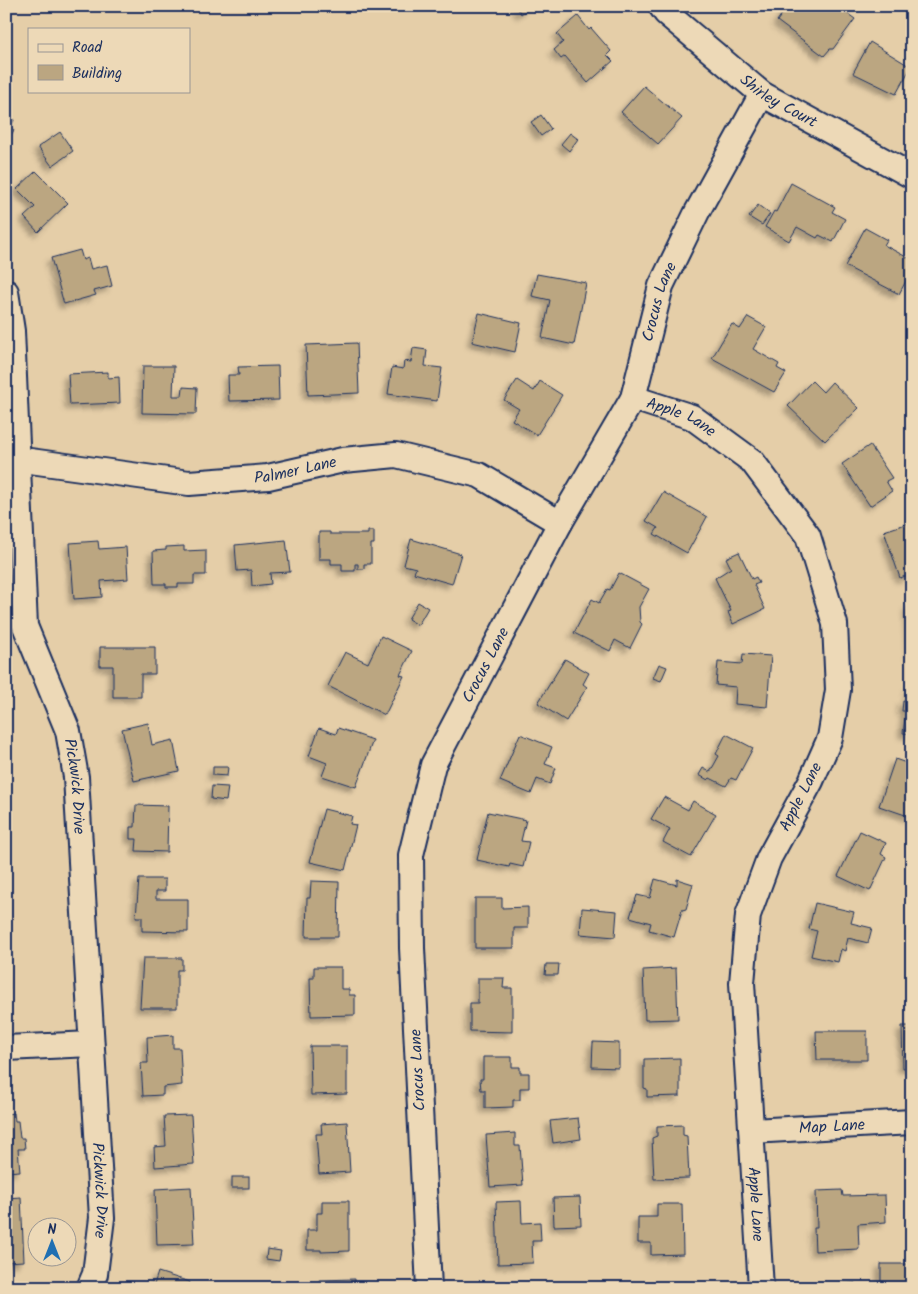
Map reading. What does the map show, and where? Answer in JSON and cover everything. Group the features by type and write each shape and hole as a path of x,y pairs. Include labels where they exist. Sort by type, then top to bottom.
{"street":[{"name":"Shirley Court","path":"661,6 666,13 762,94 912,176"},
{"name":"Crocus Lane","path":"429,1288 412,948 411,855 433,765 560,523 633,398 661,286 697,212 762,94"},
{"name":"Pickwick Drive","path":"6,292 12,331 16,460 25,626 68,731 76,777 102,1218 95,1274 89,1288"},
{"name":"Apple Lane","path":"633,398 692,417 752,461 808,536 835,624 838,690 830,738 811,781 769,858 748,915 742,983 761,1288"},
{"name":"Palmer Lane","path":"16,460 189,482 268,476 343,460 396,455 479,475 560,523"},
{"path":"6,1048 91,1044"},
{"name":"Map Lane","path":"752,1131 912,1122"}],"building":[{"path":"516,6 532,6 521,14"},
{"path":"788,6 837,6 855,19 833,49 830,49 824,56 777,21"},
{"path":"578,16 589,30 591,28 611,51 607,55 613,61 588,83 565,56 561,59 554,50 563,42 557,34"},
{"path":"870,42 911,67 896,94 853,73"},
{"path":"644,86 682,118 658,144 621,112"},
{"path":"6,115 14,120 10,128 14,130 6,144"},
{"path":"541,115 551,129 541,136 531,122"},
{"path":"60,132 73,151 52,166 38,147"},
{"path":"570,133 578,139 569,151 561,144"},
{"path":"36,171 68,203 38,232 24,217 35,207 17,189"},
{"path":"791,183 835,207 832,212 845,219 833,242 819,235 817,238 797,227 789,241 765,227 774,211 776,212"},
{"path":"758,205 770,214 762,225 749,217"},
{"path":"865,228 887,240 884,245 912,260 912,270 899,294 845,266"},
{"path":"80,250 83,260 88,258 91,269 107,265 112,286 94,291 96,295 64,304 51,258"},
{"path":"537,274 586,283 574,345 542,338 550,300 532,296"},
{"path":"479,313 521,323 515,352 472,342"},
{"path":"748,317 766,327 753,349 779,364 777,368 786,373 774,392 712,358 732,324 740,329"},
{"path":"357,343 359,393 308,395 306,345"},
{"path":"413,348 427,350 425,366 442,368 437,401 388,394 392,367 403,369 404,361 411,362"},
{"path":"143,366 174,366 173,396 182,396 183,387 197,388 196,414 142,413"},
{"path":"278,366 279,400 229,401 228,375 239,375 238,367"},
{"path":"108,372 108,378 119,377 120,403 70,405 68,374"},
{"path":"517,380 534,391 540,381 562,395 537,435 512,420 519,409 504,400"},
{"path":"812,381 823,392 832,382 859,408 825,441 788,406"},
{"path":"870,445 892,478 886,481 892,491 870,506 842,464"},
{"path":"663,492 707,517 687,553 654,534 658,528 646,521"},
{"path":"912,522 912,574 900,578 884,531"},
{"path":"368,531 374,531 374,544 371,544 371,564 364,564 364,569 358,569 358,564 355,564 355,571 342,571 342,564 331,564 331,559 319,559 319,532 330,532 330,534 368,534"},
{"path":"411,539 461,554 452,584 414,573 416,568 404,565"},
{"path":"286,540 290,572 270,573 271,584 252,586 251,570 237,571 235,545"},
{"path":"98,541 99,549 126,547 128,579 101,581 102,597 74,599 70,543"},
{"path":"184,546 184,551 206,550 206,575 194,575 194,584 178,584 178,587 154,584 153,551 166,550 166,547"},
{"path":"739,552 752,579 756,577 759,583 754,585 765,609 733,624 728,612 731,611 715,578 731,568 726,558"},
{"path":"619,573 649,589 639,607 640,622 642,624 630,648 615,640 610,651 574,633 592,599 599,603 607,589 610,590"},
{"path":"418,602 428,608 418,625 408,619"},
{"path":"908,606 912,606 912,655 911,655"},
{"path":"381,636 412,651 400,675 404,676 385,715 328,686 345,652 368,663"},
{"path":"100,647 155,647 155,674 141,674 141,697 113,697 113,666 100,666"},
{"path":"743,654 771,656 767,707 735,704 736,687 716,685 718,662 742,664"},
{"path":"565,659 589,673 583,684 587,687 566,721 538,703"},
{"path":"659,664 667,667 661,681 653,678"},
{"path":"910,686 912,687 912,734 903,733 906,711 902,711 903,701 908,702"},
{"path":"148,723 152,745 173,740 179,771 134,781 122,729"},
{"path":"319,728 336,734 338,728 373,740 356,787 322,776 327,763 309,756"},
{"path":"520,734 552,747 545,764 556,768 550,784 537,779 531,794 500,781"},
{"path":"726,734 753,748 736,780 731,778 726,786 699,775 703,768 710,772 719,756 716,754"},
{"path":"895,759 912,765 911,817 879,806"},
{"path":"213,767 228,767 227,776 213,775"},
{"path":"212,786 228,787 226,801 211,799"},
{"path":"664,797 688,810 693,801 716,814 691,857 663,842 670,829 651,819"},
{"path":"136,805 168,806 167,852 136,851 137,839 130,839 130,827 135,827"},
{"path":"324,809 352,816 350,824 356,825 345,870 310,862"},
{"path":"488,812 526,820 521,841 529,842 523,867 510,864 509,867 477,860"},
{"path":"860,831 886,843 881,854 886,857 870,891 838,876"},
{"path":"6,860 8,860 8,873 6,873"},
{"path":"139,879 165,879 165,891 156,891 156,899 188,899 188,932 142,931 142,917 136,917"},
{"path":"655,879 677,885 677,879 693,884 686,909 682,910 674,937 649,930 651,923 630,917 637,895 650,898"},
{"path":"311,881 339,882 338,937 306,937 307,898 310,898"},
{"path":"475,898 502,898 502,908 528,907 528,928 514,928 514,948 475,948"},
{"path":"815,903 854,912 851,923 872,928 868,943 848,938 845,951 841,949 838,962 811,956 817,931 809,929"},
{"path":"582,908 617,911 615,937 580,934"},
{"path":"6,955 8,955 9,990 6,990"},
{"path":"143,958 182,958 182,970 177,970 177,1008 140,1008"},
{"path":"546,964 559,964 558,975 545,975"},
{"path":"314,967 341,967 341,989 349,989 349,995 355,995 355,1015 311,1016 310,978 314,978"},
{"path":"676,968 678,1019 645,1020 643,970"},
{"path":"478,978 504,978 503,988 512,988 512,1032 470,1031 470,1003 478,1003"},
{"path":"902,1026 912,1026 912,1067 903,1068"},
{"path":"816,1031 867,1031 867,1060 817,1060"},
{"path":"173,1035 173,1048 180,1048 182,1085 163,1087 163,1095 143,1096 141,1063 148,1063 147,1037"},
{"path":"593,1042 619,1043 619,1068 592,1067"},
{"path":"310,1046 347,1046 347,1094 311,1095"},
{"path":"483,1057 512,1057 512,1067 520,1067 520,1073 529,1073 529,1088 520,1088 520,1100 513,1100 513,1107 485,1108 485,1090 481,1090 480,1079 483,1079"},
{"path":"680,1058 680,1096 647,1097 647,1089 644,1088 644,1059"},
{"path":"14,1113 15,1121 18,1121 20,1138 24,1138 25,1149 18,1149 20,1171 6,1172 6,1114"},
{"path":"191,1115 194,1164 155,1167 154,1147 166,1146 164,1116"},
{"path":"578,1118 581,1139 553,1143 550,1121"},
{"path":"347,1122 350,1172 319,1174 316,1134 322,1134 321,1124"},
{"path":"683,1125 683,1135 687,1136 689,1178 654,1179 652,1138 657,1136 657,1126"},
{"path":"515,1133 515,1146 520,1146 523,1185 490,1187 486,1135"},
{"path":"232,1177 249,1177 249,1188 232,1188"},
{"path":"191,1187 194,1244 157,1245 155,1189"},
{"path":"842,1190 843,1196 885,1195 886,1222 858,1224 859,1249 815,1251 814,1228 817,1228 816,1191"},
{"path":"21,1197 24,1261 6,1262 6,1198"},
{"path":"580,1197 581,1225 554,1226 553,1198"},
{"path":"322,1201 349,1201 349,1251 321,1252 321,1250 307,1250 307,1230 317,1230 317,1213 322,1213"},
{"path":"521,1201 522,1223 540,1222 541,1241 532,1241 533,1263 498,1264 496,1202"},
{"path":"657,1204 682,1204 683,1254 651,1255 651,1243 638,1243 638,1217 657,1217"},
{"path":"267,1249 281,1251 279,1261 266,1259"},
{"path":"881,1264 909,1264 909,1288 881,1288"},
{"path":"158,1272 190,1282 188,1288 153,1288"},
{"path":"355,1279 355,1288 319,1288 319,1280"},
{"path":"687,1282 687,1288 650,1288 650,1283"},
{"path":"855,1283 856,1288 828,1288 827,1285"}]}
